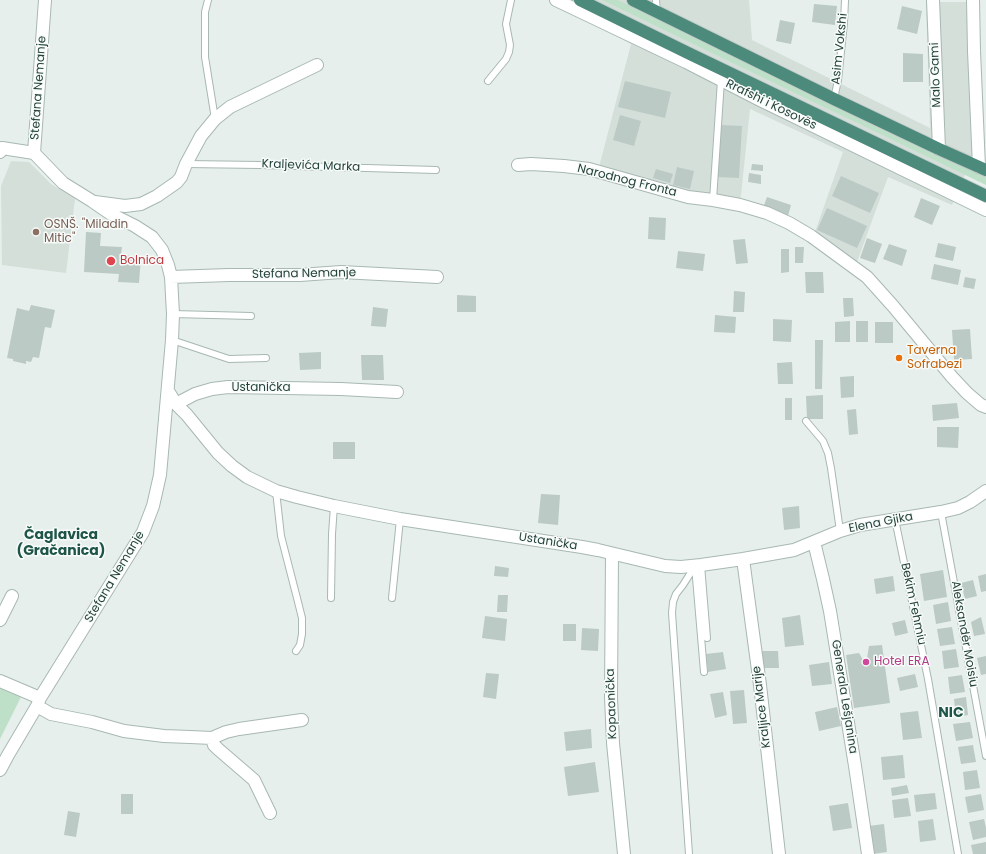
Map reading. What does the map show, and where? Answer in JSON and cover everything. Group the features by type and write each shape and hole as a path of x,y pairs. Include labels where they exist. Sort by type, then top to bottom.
{"highway":[{"name":"Rrafshi i Kosovës","path":"580,0 986,196"},
{"path":"632,0 656,6 834,99 983,169"}],"street":[{"name":"Stefana Nemanje","path":"0,770 38,702 143,532 153,506 160,475 172,340 173,314 171,277 168,264 162,250 152,237 135,226 111,214 63,183 34,153 45,0"},
{"name":"Rrafshi i Kosovës","path":"556,0 986,210"},
{"name":"Malo Gami","path":"933,0 939,149"},
{"path":"973,0 974,51 983,169"},
{"path":"92,201 125,206 141,204 157,196 177,182 181,177 200,136 215,119 230,107 317,64"},
{"path":"1,149 34,153"},
{"name":"Narodnog Fronta","path":"518,165 532,164 589,169 688,196 740,205 767,213 789,223 811,236 867,277 952,377 967,393 981,405 986,407"},
{"name":"Stefana Nemanje","path":"171,277 300,275 341,272 437,277"},
{"name":"Ustanička","path":"176,404 195,394 212,389 228,387 342,388 397,392"},
{"name":"Ustanička","path":"168,391 176,404 218,453 246,477 276,491 334,506 400,519 582,547 665,566 681,567 743,560 794,550 840,531"},
{"name":"Elena Gjika","path":"840,531 865,524 958,508 986,491"},
{"name":"Generala Lešjanina","path":"814,542 830,611 868,854"},
{"name":"Kopaonička","path":"612,554 611,705 613,744 624,854"},
{"name":"Kraljice Marije","path":"743,560 760,685 779,854"},
{"path":"0,620 12,596"},
{"path":"0,681 38,702 51,714 92,722 124,731 164,736 212,738 226,732 239,729 302,720"},
{"path":"212,738 214,745 254,780 270,812"}],"lane":[{"path":"208,0 205,12 205,57 215,119"},
{"path":"488,80 506,59 509,52 510,45 506,24 511,0"},
{"name":"Asim Vokshi","path":"834,99 838,80 844,23 844,0"},
{"path":"713,200 721,80"},
{"name":"Kraljevića Marka","path":"186,164 436,170"},
{"path":"173,314 251,316"},
{"path":"172,340 229,359 266,358"},
{"name":"Elena Gjika","path":"806,421 823,441 828,452 840,531"},
{"path":"276,491 281,536 302,618 302,634 300,645 296,651"},
{"path":"331,598 334,506"},
{"name":"Aleksandër Moisiu","path":"941,512 986,756"},
{"path":"392,598 400,519"},
{"name":"Bekim Fehmiu","path":"895,519 928,678 958,854"},
{"path":"698,565 707,638"},
{"path":"698,565 704,672"},
{"path":"689,854 672,613 673,602 676,594 698,565"}],"shaded area":[{"path":"551,0 749,0 752,40 930,128 926,2 966,2 976,148 952,205 888,177 857,262 815,232 843,152 750,109 740,205 598,171 631,44"},
{"name":"OSNŠ. \"Miladin Mitic\"","path":"11,161 29,162 51,184 75,199 66,273 2,265 1,186"}],"green space":[{"path":"602,0 618,0 750,65 974,171 986,177 986,185"},
{"path":"0,687 21,697 0,739"}],"building":[{"path":"814,4 837,6 835,25 812,22"},
{"path":"902,6 922,11 917,34 897,29"},
{"path":"780,20 795,23 791,44 776,41"},
{"path":"903,53 923,54 923,82 903,82"},
{"path":"625,81 671,92 665,118 618,107"},
{"path":"620,115 641,121 634,146 613,140"},
{"path":"720,125 742,126 739,178 717,177"},
{"path":"752,164 763,165 763,171 751,170"},
{"path":"677,167 694,171 690,189 673,185"},
{"path":"656,169 673,174 670,183 653,178"},
{"path":"749,173 761,175 761,184 748,182"},
{"path":"841,176 879,193 870,213 832,196"},
{"path":"767,197 791,205 788,216 763,208"},
{"path":"921,198 940,206 932,225 914,217"},
{"path":"827,208 867,226 857,248 817,230"},
{"path":"649,217 666,218 665,240 648,239"},
{"path":"86,232 101,233 100,246 122,247 121,255 141,257 139,283 118,282 119,274 84,272"},
{"path":"867,238 882,244 875,263 860,258"},
{"path":"745,239 748,263 736,264 733,240"},
{"path":"938,243 956,247 953,261 935,257"},
{"path":"889,244 907,250 902,266 883,259"},
{"path":"795,247 804,247 803,263 795,263"},
{"path":"781,249 789,249 789,272 781,273"},
{"path":"678,251 705,254 703,271 676,268"},
{"path":"934,264 961,270 958,285 931,279"},
{"path":"805,272 823,272 824,293 806,293"},
{"path":"965,277 976,279 974,289 963,287"},
{"path":"734,291 745,292 744,312 733,312"},
{"path":"457,295 476,296 476,312 457,312"},
{"path":"843,298 853,298 854,316 844,317"},
{"path":"31,305 55,310 51,328 45,327 39,358 33,357 31,362 26,361 26,364 7,358 17,308 29,311"},
{"path":"373,307 388,309 386,327 371,326"},
{"path":"715,315 736,317 735,333 714,332"},
{"path":"773,319 792,320 791,342 773,341"},
{"path":"850,321 850,342 835,342 835,322"},
{"path":"856,321 868,321 868,342 856,342"},
{"path":"875,322 893,322 893,343 875,343"},
{"path":"970,329 972,359 954,360 952,330"},
{"path":"815,340 823,340 822,389 815,389"},
{"path":"321,352 321,369 300,370 299,353"},
{"path":"361,355 383,355 384,380 362,380"},
{"path":"792,362 793,384 778,384 777,363"},
{"path":"854,376 854,397 841,398 840,377"},
{"path":"823,395 823,419 807,419 806,396"},
{"path":"785,398 792,398 792,420 785,420"},
{"path":"957,403 959,418 933,421 932,405"},
{"path":"856,409 858,434 849,435 847,410"},
{"path":"937,427 959,427 958,448 937,447"},
{"path":"333,442 355,442 355,459 333,459"},
{"path":"541,494 560,495 558,525 538,523"},
{"path":"799,506 800,528 784,530 782,508"},
{"path":"495,566 509,568 508,577 494,576"},
{"path":"943,570 947,597 924,601 920,574"},
{"path":"986,574 986,591 981,592 978,576"},
{"path":"893,576 895,591 876,594 874,579"},
{"path":"973,580 977,596 965,599 961,583"},
{"path":"498,595 508,595 507,612 497,612"},
{"path":"948,602 951,621 936,624 933,605"},
{"path":"800,615 804,645 785,647 782,618"},
{"path":"485,616 507,619 505,641 482,638"},
{"path":"981,617 985,634 974,636 971,622"},
{"path":"905,620 908,633 895,636 892,623"},
{"path":"563,624 576,624 576,641 563,641"},
{"path":"952,627 955,644 940,646 937,629"},
{"path":"582,628 599,629 598,651 581,650"},
{"path":"882,645 890,703 854,708 846,655 859,653 866,665 869,646"},
{"path":"956,649 959,667 944,669 942,651"},
{"path":"760,651 778,651 779,668 761,668"},
{"path":"723,652 726,669 708,672 706,654"},
{"path":"986,656 986,674 981,675 977,658"},
{"path":"829,662 832,684 812,686 809,665"},
{"path":"486,673 499,674 496,699 483,697"},
{"path":"915,674 918,687 900,691 897,678"},
{"path":"962,675 965,692 950,694 948,677"},
{"path":"744,690 747,723 733,724 730,691"},
{"path":"723,692 727,715 715,718 710,694"},
{"path":"966,697 968,715 956,717 954,699"},
{"path":"837,707 841,726 819,731 815,712"},
{"path":"918,711 922,738 903,740 900,713"},
{"path":"970,722 973,738 956,741 953,724"},
{"path":"591,729 592,748 566,751 564,732"},
{"path":"973,745 976,762 961,764 958,747"},
{"path":"903,755 905,778 883,780 881,757"},
{"path":"595,762 599,792 568,796 564,767"},
{"path":"977,770 980,788 965,790 963,772"},
{"path":"907,785 909,793 892,796 891,788"},
{"path":"935,793 937,809 916,812 914,795"},
{"path":"121,794 133,794 133,814 121,814"},
{"path":"981,794 984,810 968,813 965,797"},
{"path":"908,798 911,816 894,818 892,800"},
{"path":"848,803 852,828 833,831 829,806"},
{"path":"68,811 80,813 76,837 64,835"},
{"path":"933,819 936,840 920,842 918,821"},
{"path":"984,819 986,837 973,840 969,822"},
{"path":"884,824 887,852 873,854 869,826"},
{"path":"986,842 986,854 973,854 971,845"}],"place":[{"name":"OSNŠ. \"Miladin Mitic\"","path":"36,232"},
{"name":"Bolnica","path":"111,261"},
{"name":"Taverna Sofrabezi","path":"899,358"},
{"name":"Hotel ERA","path":"866,662"}],"district":[{"name":"Čaglavica (Gračanica)","path":"61,544"},
{"name":"NIC","path":"951,713"}]}
